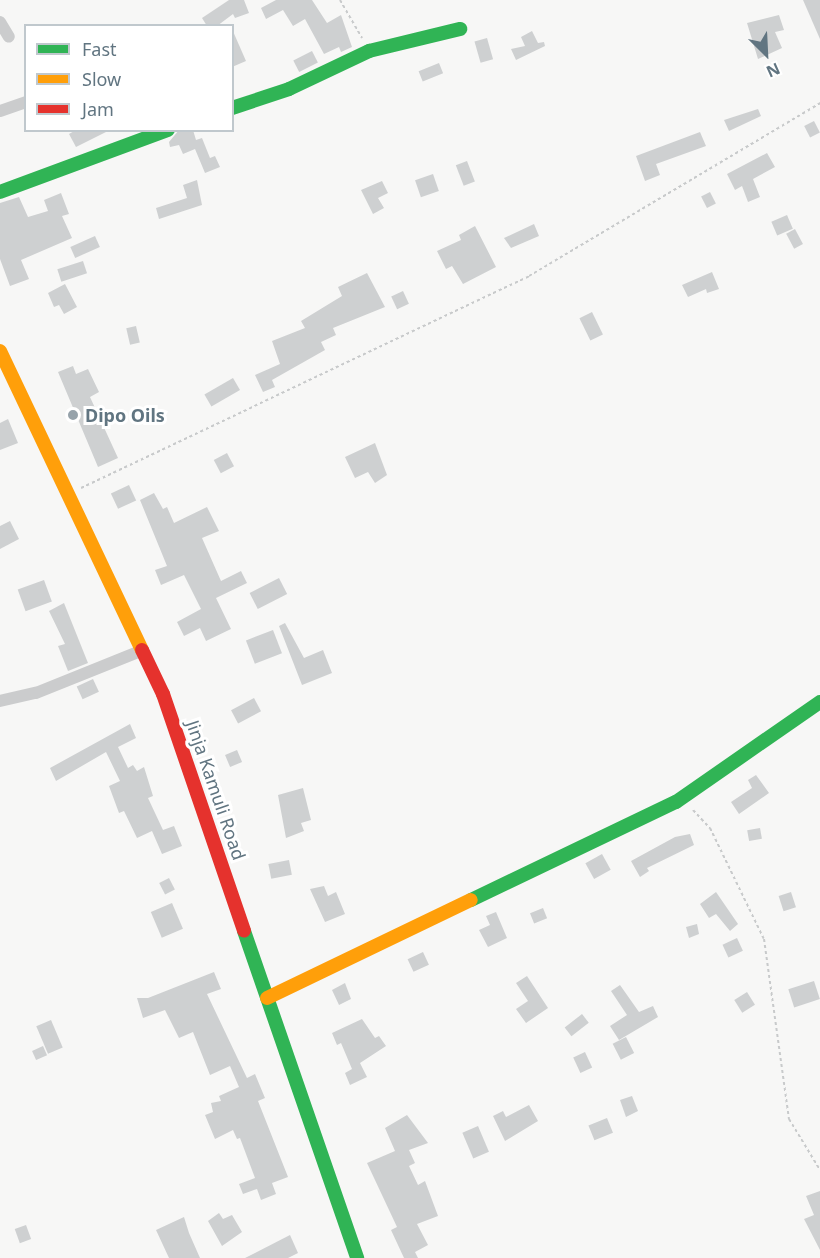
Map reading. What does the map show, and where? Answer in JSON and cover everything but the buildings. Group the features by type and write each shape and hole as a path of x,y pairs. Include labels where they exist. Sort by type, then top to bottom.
{"street":[{"path":"0,22 9,37"},
{"path":"234,107 289,89 369,51 460,28"},
{"path":"0,111 24,103"},
{"path":"0,192 163,132"},
{"name":"Jinja Kamuli Road","path":"0,351 70,493 143,650 209,821 267,998 357,1258"},
{"path":"0,701 36,693 143,650"},
{"path":"267,998 676,802 820,702"}],"path":[{"path":"340,0 369,51"},
{"path":"70,493 529,276 820,103"},
{"path":"676,802 697,812 710,828 764,939 789,1119 820,1170"}],"traffic: fast":[{"path":"234,107 289,89 369,51 460,29"},
{"path":"0,192 163,132"},
{"path":"471,900 676,802 820,702"},
{"path":"244,931 357,1258"}],"traffic: slow":[{"path":"0,351 142,650"},
{"path":"267,998 471,900"}],"traffic: jam":[{"path":"142,650 163,694 244,931"}],"place":[{"name":"Dipo Oils","path":"73,415"}]}
